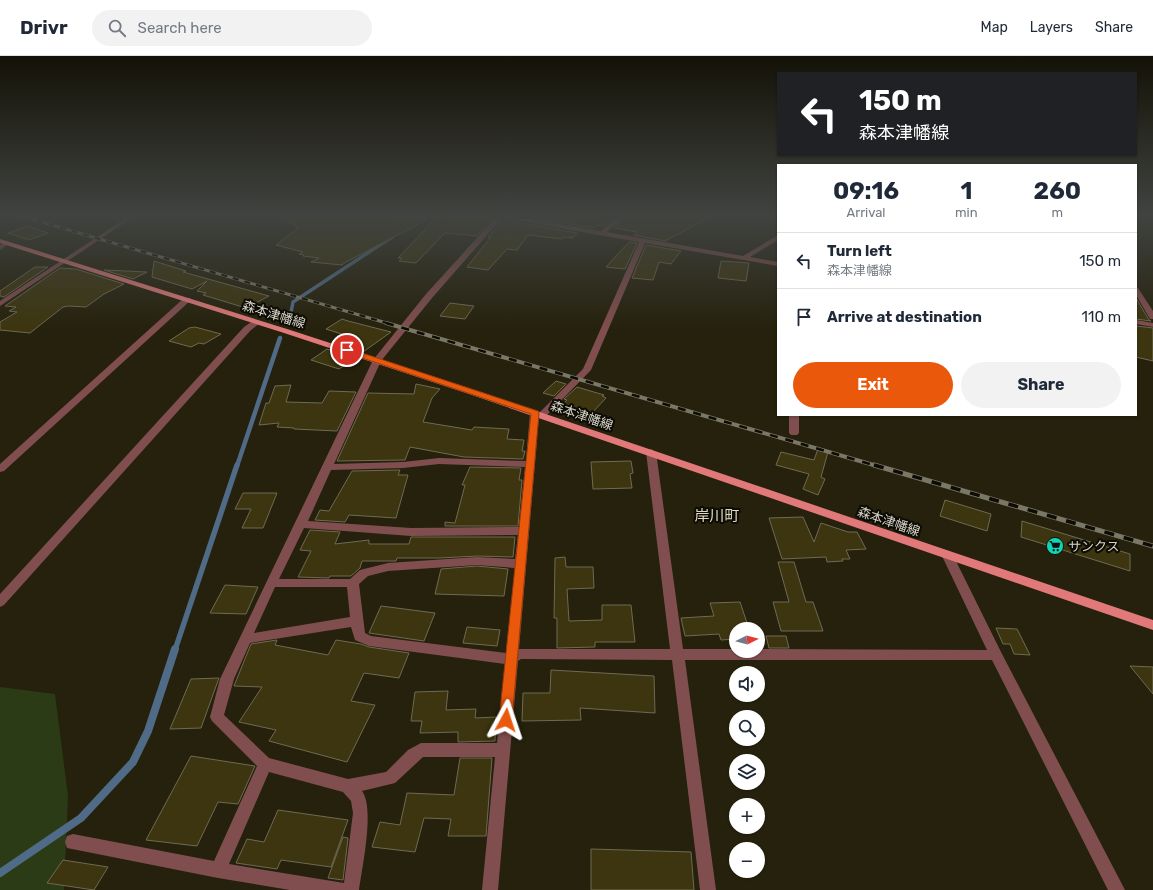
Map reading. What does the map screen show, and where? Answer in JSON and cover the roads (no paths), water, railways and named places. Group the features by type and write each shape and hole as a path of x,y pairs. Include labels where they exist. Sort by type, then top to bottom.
{"main road":[{"name":"森本津幡線","path":"33,253 377,360 651,452 948,556 1153,625"}],"street":[{"path":"0,304 77,253"},
{"path":"467,253 429,296 377,360 227,679 217,716 265,764 348,786 390,778 413,755 421,750 503,750"},
{"path":"490,890 530,464 538,414 587,370 637,253"},
{"path":"715,253 777,264"},
{"path":"744,258 752,253"},
{"path":"1137,291 1153,316"},
{"path":"0,468 187,300"},
{"path":"0,602 248,329 257,322"},
{"path":"1137,322 1153,325"},
{"path":"794,416 794,433"},
{"path":"651,452 708,890"},
{"path":"327,467 403,465 439,461 530,464"},
{"path":"301,524 411,532 524,531"},
{"path":"948,556 996,655 1117,890"},
{"path":"271,583 353,583 364,573 388,567 477,561 520,564"},
{"path":"353,583 356,621 359,636 369,641 511,659 519,654 996,655"},
{"path":"247,638 257,638 356,621"},
{"path":"218,870 265,764"},
{"path":"348,786 358,798 361,813 351,890"},
{"path":"73,842 218,870 342,890"}],"waterway":[{"path":"289,323 293,302 368,253"},
{"path":"237,466 280,338"},
{"path":"175,650 237,465"},
{"path":"0,873 81,818 133,762 148,731 175,649"}],"railway":[{"path":"147,253 390,324"},
{"path":"386,323 877,466"},
{"path":"874,465 1153,546"}],"place":[{"name":"サンクス","path":"1055,546"}],"district":[{"name":"岸川町","path":"717,516"}]}
